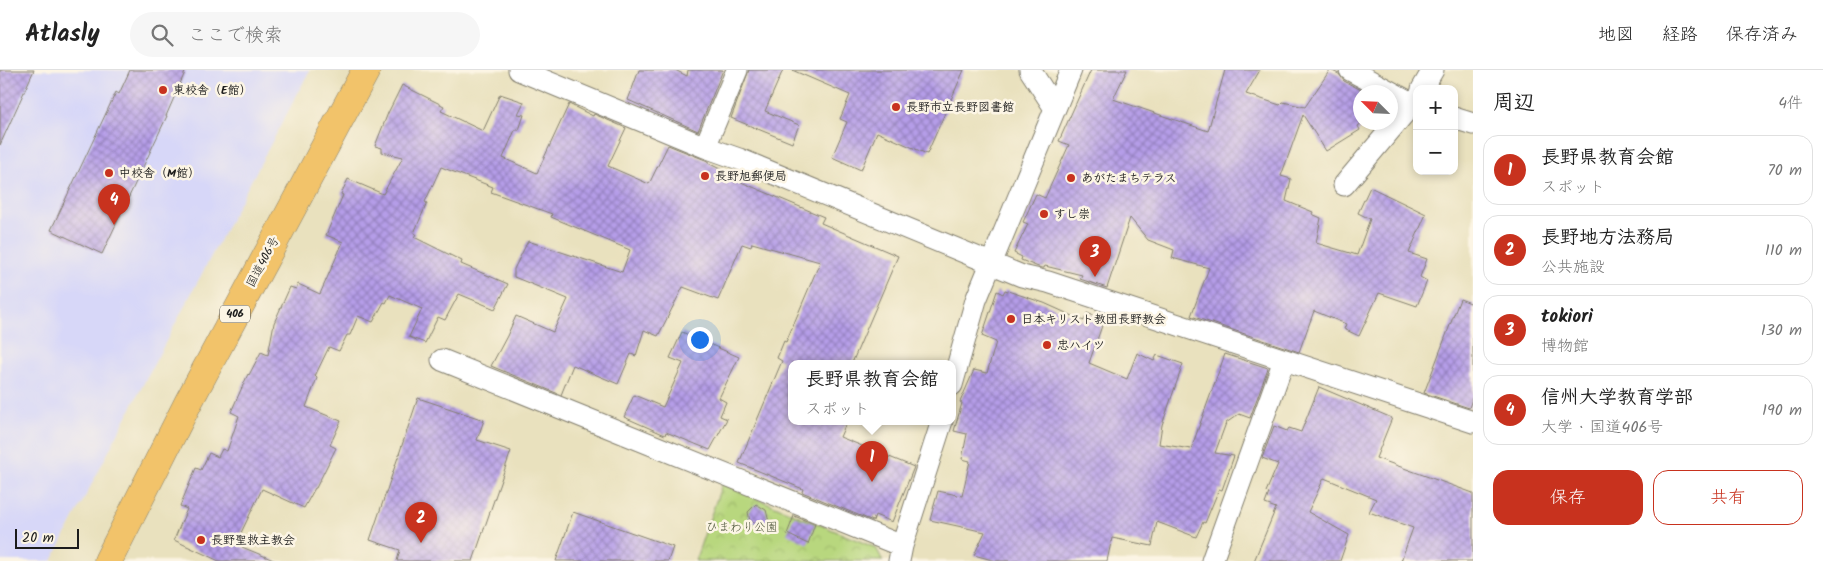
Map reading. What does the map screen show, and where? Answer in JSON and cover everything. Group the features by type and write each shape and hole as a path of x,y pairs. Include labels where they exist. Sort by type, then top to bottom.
{"highway":[{"name":"国道406号","path":"108,561 188,401 366,70"}],"street":[{"path":"520,70 1022,276 1057,284 1473,422"},
{"path":"705,147 737,70"},
{"path":"1030,70 1054,107"},
{"path":"956,371 976,300 990,263 1071,70"},
{"path":"1350,70 1413,97"},
{"path":"1425,85 1433,70"},
{"path":"1344,185 1413,104"},
{"path":"1458,119 1473,124"},
{"path":"442,360 900,554 941,425"},
{"path":"1212,561 1284,360"}],"shaded area":[{"path":"0,70 310,70 52,561 0,561"}],"green space":[{"name":"ひまわり公園","path":"722,484 876,548 883,561 695,561"}],"building":[{"path":"0,70 34,70 0,145"},
{"name":"中校舎（M館）","path":"130,70 186,70 167,116 102,254 51,230 116,92 119,94"},
{"path":"639,70 675,70 687,76 688,70 723,70 698,131 628,100"},
{"path":"749,70 783,70 765,111 799,125 792,143 731,118"},
{"name":"長野市立長野図書館","path":"792,70 964,70 927,154 877,132 861,170 832,157 847,122 840,119 850,95"},
{"path":"1091,70 1127,70 1113,99 1208,131 1225,70 1260,70 1246,94 1280,105 1283,102 1305,107 1330,70 1339,74 1344,81 1353,86 1353,130 1360,130 1326,151 1303,115 1281,176 1291,179 1286,201 1313,212 1312,214 1321,218 1316,243 1357,255 1370,219 1358,213 1370,187 1426,214 1409,253 1427,259 1420,277 1427,281 1417,306 1379,293 1359,336 1344,329 1346,324 1314,311 1299,352 1191,316 1209,268 1172,258 1174,250 1148,240 1130,218 1107,288 1080,279 1082,275 1045,266 1041,268 1021,260 1022,257 1014,253 1028,224 1023,222 1036,194 1045,198 1069,145 1059,141"},
{"path":"402,85 444,106 441,111 483,131 500,94 524,102 518,114 524,115 519,130 515,130 503,158 537,173 569,104 593,116 594,114 626,128 608,166 649,184 668,145 708,161 708,163 724,171 722,174 824,217 821,223 898,256 853,360 788,360 788,425 845,425 840,437 914,467 892,522 875,515 873,521 802,492 803,489 739,463 782,361 777,358 784,341 786,342 820,262 752,243 751,247 742,244 718,300 683,287 658,336 644,330 636,356 631,354 618,384 573,365 561,395 491,366 516,316 553,332 568,299 514,277 514,269 528,241 622,272 630,250 551,217 552,214 491,192 493,187 441,167 425,202 427,203 414,237 462,261 461,264 508,284 495,309 459,294 445,320 438,317 425,343 409,337 422,309 390,295 373,322 358,316 350,335 347,335 339,351 329,347 315,376 317,378 306,407 341,421 330,445 336,448 304,508 262,489 239,537 245,540 242,547 276,561 219,561 174,540 187,509 180,506 196,468 201,470 209,453 218,457 222,449 227,451 239,416 231,412 248,374 261,352 268,355 274,323 290,287 296,289 298,284 320,294 343,242 326,235 348,179 383,194 403,157 382,152 382,148 375,146"},
{"path":"1005,290 1044,303 1084,321 1087,313 1104,320 1089,363 1127,379 1137,353 1154,361 1157,355 1183,364 1162,425 1159,444 1191,449 1225,354 1268,368 1250,418 1239,414 1226,423 1215,453 1234,456 1222,490 1219,489 1205,523 1203,522 1196,537 1157,522 1152,546 1112,538 1107,561 996,561 974,555 985,532 930,520 938,491 962,496 970,461 962,459 967,434 954,431 962,403 960,402 974,370 987,373 996,342 982,336 997,291 1003,294"},
{"path":"1460,299 1473,304 1473,396 1469,408 1424,393"},
{"path":"682,332 739,357 719,398 726,402 720,416 727,419 710,450 666,432 665,435 624,417 634,395 663,407 683,363 670,358"},
{"path":"1319,387 1392,418 1376,458 1473,493 1473,561 1401,561 1413,528 1369,512 1376,499 1324,478 1308,512 1349,535 1340,561 1254,561 1276,508 1265,504 1269,493 1266,492 1278,464 1262,458 1274,426 1287,431 1289,428 1301,432"},
{"path":"418,398 484,420 477,440 511,451 473,561 397,561 400,550 370,540"},
{"path":"756,504 766,510 771,530 750,521 748,512"},
{"path":"573,512 673,547 668,561 556,561"},
{"path":"794,516 815,524 808,544 787,534"}],"place":[{"name":"東校舎（E館）","path":"163,90"},
{"name":"長野市立長野図書館","path":"896,107"},
{"name":"中校舎（M館）","path":"109,173"},
{"name":"長野旭郵便局","path":"705,176"},
{"name":"あがたまちテラス","path":"1071,178"},
{"name":"すし崇","path":"1044,214"},
{"name":"信州大学教育学部","path":"114,225"},
{"name":"tokiori","path":"1095,277"},
{"name":"日本キリスト教団長野教会","path":"1011,319"},
{"name":"忠ハイツ","path":"1047,345"},
{"name":"長野県教育会館","path":"872,482"},
{"name":"長野聖救主教会","path":"201,540"},
{"name":"長野地方法務局","path":"421,543"}]}
